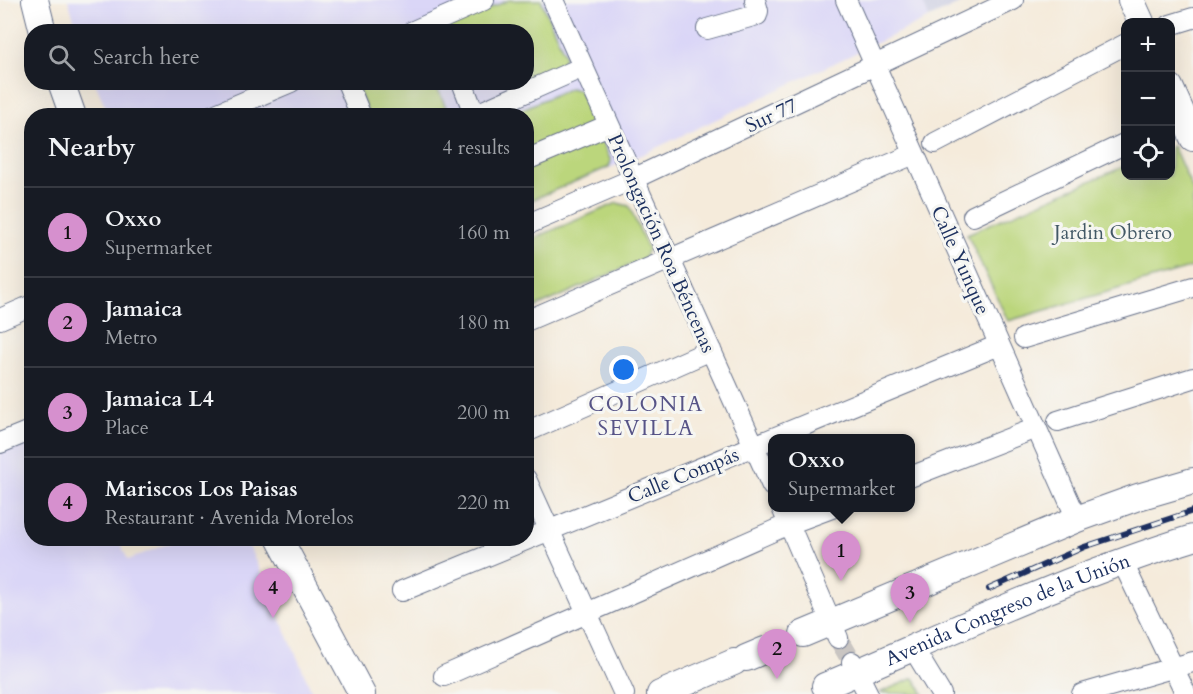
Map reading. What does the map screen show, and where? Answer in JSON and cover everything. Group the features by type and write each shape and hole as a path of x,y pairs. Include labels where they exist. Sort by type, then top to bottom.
{"main road":[{"path":"35,0 41,24"},
{"path":"1131,0 1139,18"},
{"path":"64,90 70,108"},
{"path":"660,694 770,648 834,630 1077,519 1138,497 1193,481"},
{"name":"Avenida Congreso de la Unión","path":"816,690 859,676 913,648 1018,602 1122,561 1193,538"},
{"path":"283,546 362,694"}],"street":[{"path":"442,24 484,0"},
{"name":"Prolongación Roa Béncenas","path":"554,0 768,477"},
{"path":"707,29 757,15 755,0"},
{"name":"Calle Yunque","path":"846,0 1077,519"},
{"name":"Sur 77","path":"534,222 633,179 1013,0"},
{"path":"1175,24 1193,18"},
{"path":"934,143 1121,46"},
{"path":"534,89 583,67"},
{"path":"230,108 272,90"},
{"path":"350,90 358,108"},
{"path":"465,90 471,108"},
{"path":"490,108 531,90"},
{"path":"534,157 609,125"},
{"path":"973,216 1121,145"},
{"path":"534,318 914,154"},
{"path":"1024,338 1193,287"},
{"path":"0,319 24,308"},
{"name":"Calle Compás","path":"783,434 999,345"},
{"path":"534,428 711,350"},
{"path":"1058,421 1193,378"},
{"path":"915,475 1036,428"},
{"path":"0,443 24,433"},
{"name":"Calle Compás","path":"534,536 768,440"},
{"path":"534,497 624,694"},
{"path":"444,676 587,613 786,516 806,512"},
{"path":"786,516 834,630"},
{"name":"Calle Compás","path":"402,591 510,546"},
{"path":"1122,561 1186,694"},
{"path":"913,648 941,694"},
{"path":"1082,694 1193,662"}],"shaded area":[{"path":"68,0 967,0 641,155 534,199 534,108 106,108 98,90 534,90 534,24 76,24"},
{"path":"922,0 967,0 929,18"},
{"path":"24,438 24,546 121,546 128,560 162,546 249,546 313,694 0,694 0,449"}],"green space":[{"path":"509,0 541,0 565,55 562,64 534,77 534,24 453,24"},
{"path":"570,88 579,90 611,161 609,167 534,199 534,108 525,108"},
{"path":"358,90 438,90 446,108 366,108"},
{"name":"Jardin Obrero","path":"1175,150 1193,190 1193,267 1008,321 967,234 1121,168 1121,180 1175,180"},
{"path":"617,203 629,206 648,249 644,259 534,308 534,238"},
{"path":"914,678 924,694 879,693"}],"tunnel":[{"path":"838,638 852,662"}],"railway":[{"path":"989,589 1084,547 1193,511"}],"place":[{"name":"Oxxo","path":"841,581"},
{"name":"Mariscos Los Paisas","path":"273,618"},
{"name":"Jamaica L4","path":"910,623"},
{"name":"Jamaica","path":"777,679"}],"district":[{"name":"COLONIA SEVILLA","path":"646,416"}]}
